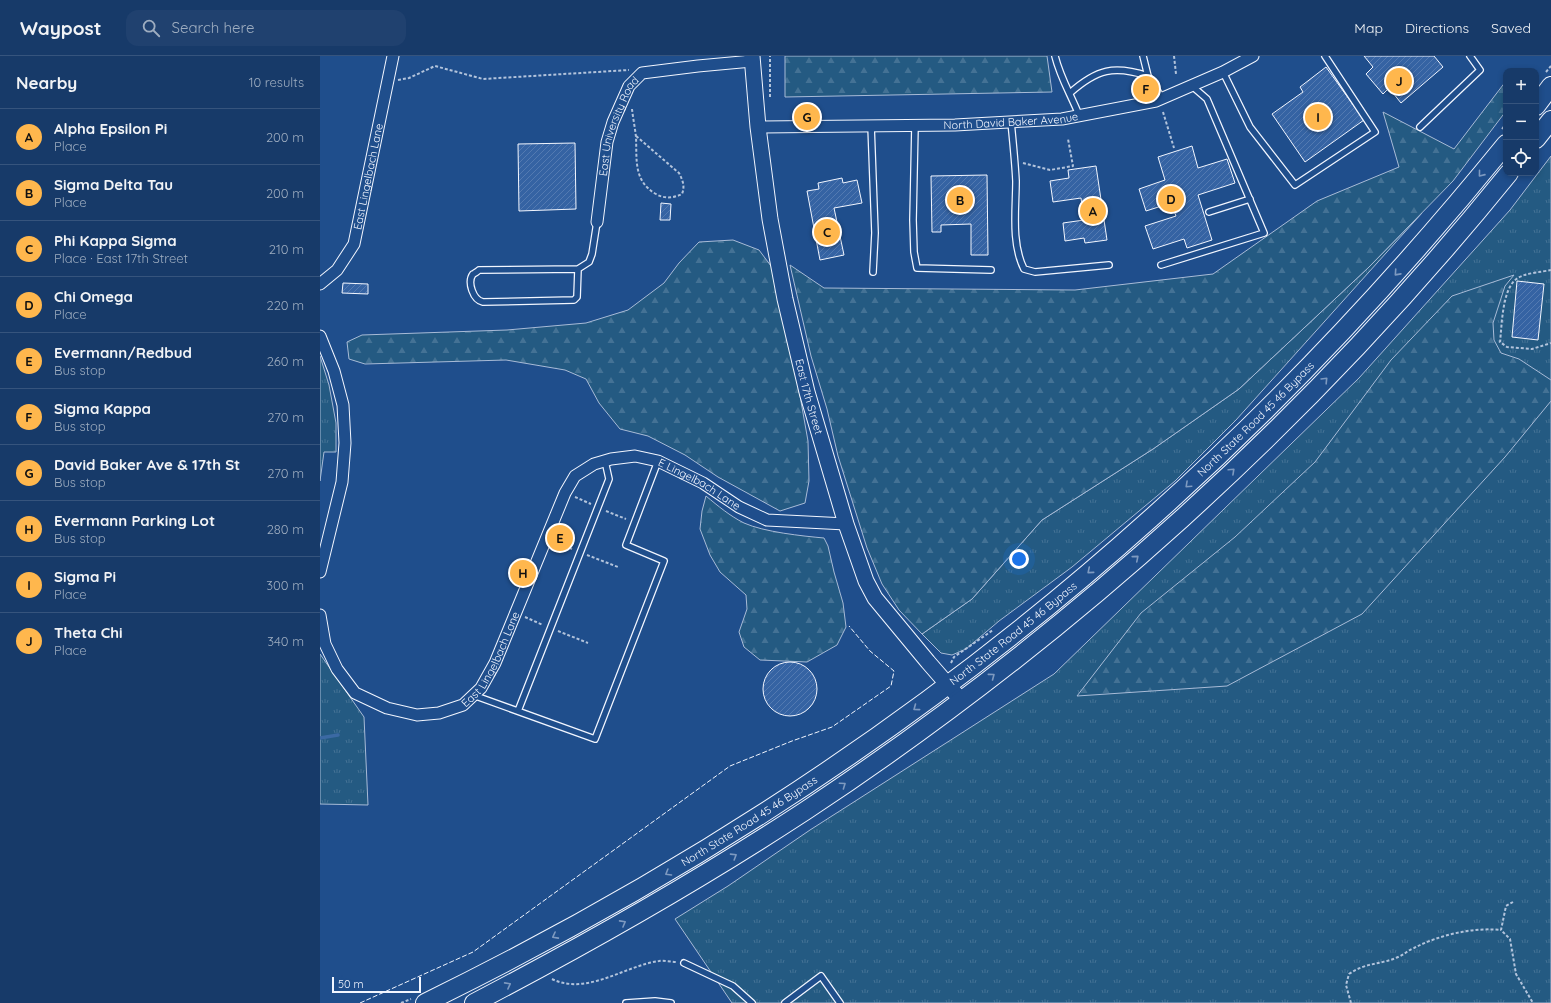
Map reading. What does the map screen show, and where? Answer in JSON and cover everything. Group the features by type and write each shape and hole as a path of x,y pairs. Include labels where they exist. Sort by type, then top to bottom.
{"highway":[{"path":"1538,104 1551,86"},
{"path":"1539,135 1551,120"},
{"name":"North State Road 45 46 Bypass","path":"419,1000 478,977 572,927 697,856 835,766 945,681 1022,628 1113,552 1182,490 1255,421 1339,336 1437,227 1503,137"},
{"name":"North State Road 45 46 Bypass","path":"474,1003 618,925 748,847 903,743 1045,635 1177,523 1259,446 1337,368 1405,294 1506,176"}],"main road":[{"name":"East 17th Street","path":"752,58 758,127 770,219 785,299 807,392 846,524 866,581 875,598 961,700"}],"street":[{"name":"East Lingelbach Lane","path":"320,284 337,270 354,244 393,56"},
{"name":"North David Baker Avenue","path":"758,127 915,125 1062,119 1162,98 1223,72 1253,56"},
{"name":"East University Road","path":"597,222 607,142 613,122 629,86 642,73 752,58"},
{"path":"320,336 334,372 343,405 345,443 342,482 320,572"},
{"name":"E Lingelbach Lane","path":"565,493 575,476 594,464 635,456 658,461 703,483 739,507 766,520 846,524"},
{"name":"East Lingelbach Lane","path":"320,615 325,644 337,669 356,693 388,708 417,715 439,713 463,705 481,688 495,663 565,493"}],"lane":[{"path":"1055,56 1062,80 1070,93 1079,115"},
{"path":"1143,56 1148,76 1162,98"},
{"path":"1223,72 1250,127 1295,185 1375,132 1325,56"},
{"path":"1420,127 1480,70 1470,56"},
{"path":"1070,93 1090,77 1100,72 1131,70 1148,76"},
{"path":"1161,265 1264,233 1207,99 1192,86"},
{"path":"1011,122 1015,162 1016,229 1020,260 1024,269 1035,272 1110,265"},
{"path":"871,125 875,233 874,272"},
{"path":"915,125 913,236 917,268 990,270"},
{"path":"1209,212 1250,199"},
{"path":"578,269 578,293 574,300 483,302 475,298 472,293 472,278 479,270 578,269 589,262 592,254 597,222"},
{"path":"518,711 609,479 605,461"},
{"path":"473,695 595,739 664,561 626,545 658,461"},
{"path":"684,963 733,986 752,1003"},
{"path":"785,1003 821,976 840,1003"},
{"path":"626,1003 656,1001 671,1003"}],"path":[{"path":"769,101 770,56"},
{"path":"1174,56 1176,74"},
{"path":"388,78 398,80 409,78 435,66 483,79 628,70 642,73"},
{"path":"629,86 636,136 636,159 640,178 648,190 659,196 674,198 682,194 684,189 683,180 679,173 636,136"},
{"path":"1163,112 1174,148"},
{"path":"1015,162 1050,170 1073,166 1068,139"},
{"path":"1551,270 1518,278 1511,285 1502,310 1500,342 1507,347 1532,349 1551,343"},
{"path":"945,681 954,657 993,630"},
{"path":"1501,930 1506,906 1513,902"},
{"path":"1351,1003 1346,985 1349,974 1358,968 1397,958 1414,948 1435,939 1473,931 1501,930 1510,939 1516,974 1533,1003"},
{"path":"548,976 553,980 566,983 584,984 605,978 627,969 660,961 684,963"},
{"path":"402,1003 419,1000"}],"green space":[{"path":"785,56 1047,56 1052,92 785,97"},
{"path":"1503,85 1503,115 1453,181 1369,267 1239,389 1153,449 1042,520 972,599 922,634 899,610 882,584 867,548 838,456 827,409 811,356 790,265 824,288 1075,290 1213,274 1317,201 1399,167 1383,112 1454,149"},
{"path":"1551,156 1551,1003 732,1003 675,919 728,886 810,830 1054,674 1359,378 1510,210 1536,176 1539,176 1539,172"},
{"path":"1422,213 1236,420 1175,481 1072,567 999,621 966,649 952,655 941,653 922,634 972,599 1042,520 1153,449 1239,389 1369,267"},
{"path":"733,240 759,250 774,270 797,379 808,441 809,481 805,503 780,511 718,477 685,455 648,436 620,429 599,403 586,379 565,370 506,360 365,364 349,359 347,342 362,335 507,330 586,323 628,310 664,283 679,263 699,242"},
{"path":"1514,275 1505,286 1493,323 1494,340 1501,353 1519,359 1551,380 1551,401 1505,457 1362,614 1227,686 1077,696 1141,613 1235,537 1315,462 1391,360 1452,296"},
{"path":"320,356 329,385 336,423 336,452 324,452 320,481"},
{"path":"706,496 734,517 752,526 783,533 824,538 828,546 843,603 846,627 837,645 807,662 760,660 744,647 739,632 747,609 746,595 720,572 710,555 700,529 702,511"},
{"path":"320,654 364,717 368,805 320,804"}],"building":[{"path":"1364,56 1434,56 1443,67 1401,103 1389,88 1383,94 1366,74 1373,67"},
{"path":"1326,67 1364,120 1305,162 1272,114 1303,92 1300,87"},
{"path":"575,143 576,209 519,211 518,144"},
{"path":"1192,146 1198,168 1227,159 1235,183 1198,195 1212,240 1187,248 1184,239 1153,249 1145,226 1176,216 1171,203 1146,211 1139,189 1165,180 1158,157"},
{"path":"1096,166 1107,240 1085,243 1084,238 1065,241 1063,223 1084,220 1081,198 1053,202 1050,181 1069,178 1068,170"},
{"path":"987,175 988,255 971,255 971,224 941,225 941,232 932,232 931,176"},
{"path":"842,178 843,183 857,180 862,203 834,208 844,255 820,260 807,191 819,189 818,183"},
{"path":"661,203 671,204 670,220 660,220"},
{"path":"1517,281 1544,284 1538,340 1512,337"},
{"path":"343,283 368,284 368,294 342,293"},
{"path":"785,662 795,662 805,666 813,674 817,684 817,694 813,704 805,712 795,716 785,716 775,712 767,704 763,694 763,684 767,674 775,666"}],"waterway":[{"path":"320,738 338,735"}],"fence":[{"path":"360,1003 473,952 730,766 792,741 832,727 891,686 894,671 870,651 849,626"}],"place":[{"name":"Theta Chi","path":"1399,81"},
{"name":"Sigma Kappa","path":"1146,89"},
{"name":"David Baker Ave & 17th St","path":"807,117"},
{"name":"Sigma Pi","path":"1318,117"},
{"name":"Chi Omega","path":"1171,199"},
{"name":"Sigma Delta Tau","path":"960,200"},
{"name":"Alpha Epsilon Pi","path":"1093,211"},
{"name":"Phi Kappa Sigma","path":"827,232"},
{"name":"Evermann/Redbud","path":"560,538"},
{"name":"Evermann Parking Lot","path":"523,573"}]}
